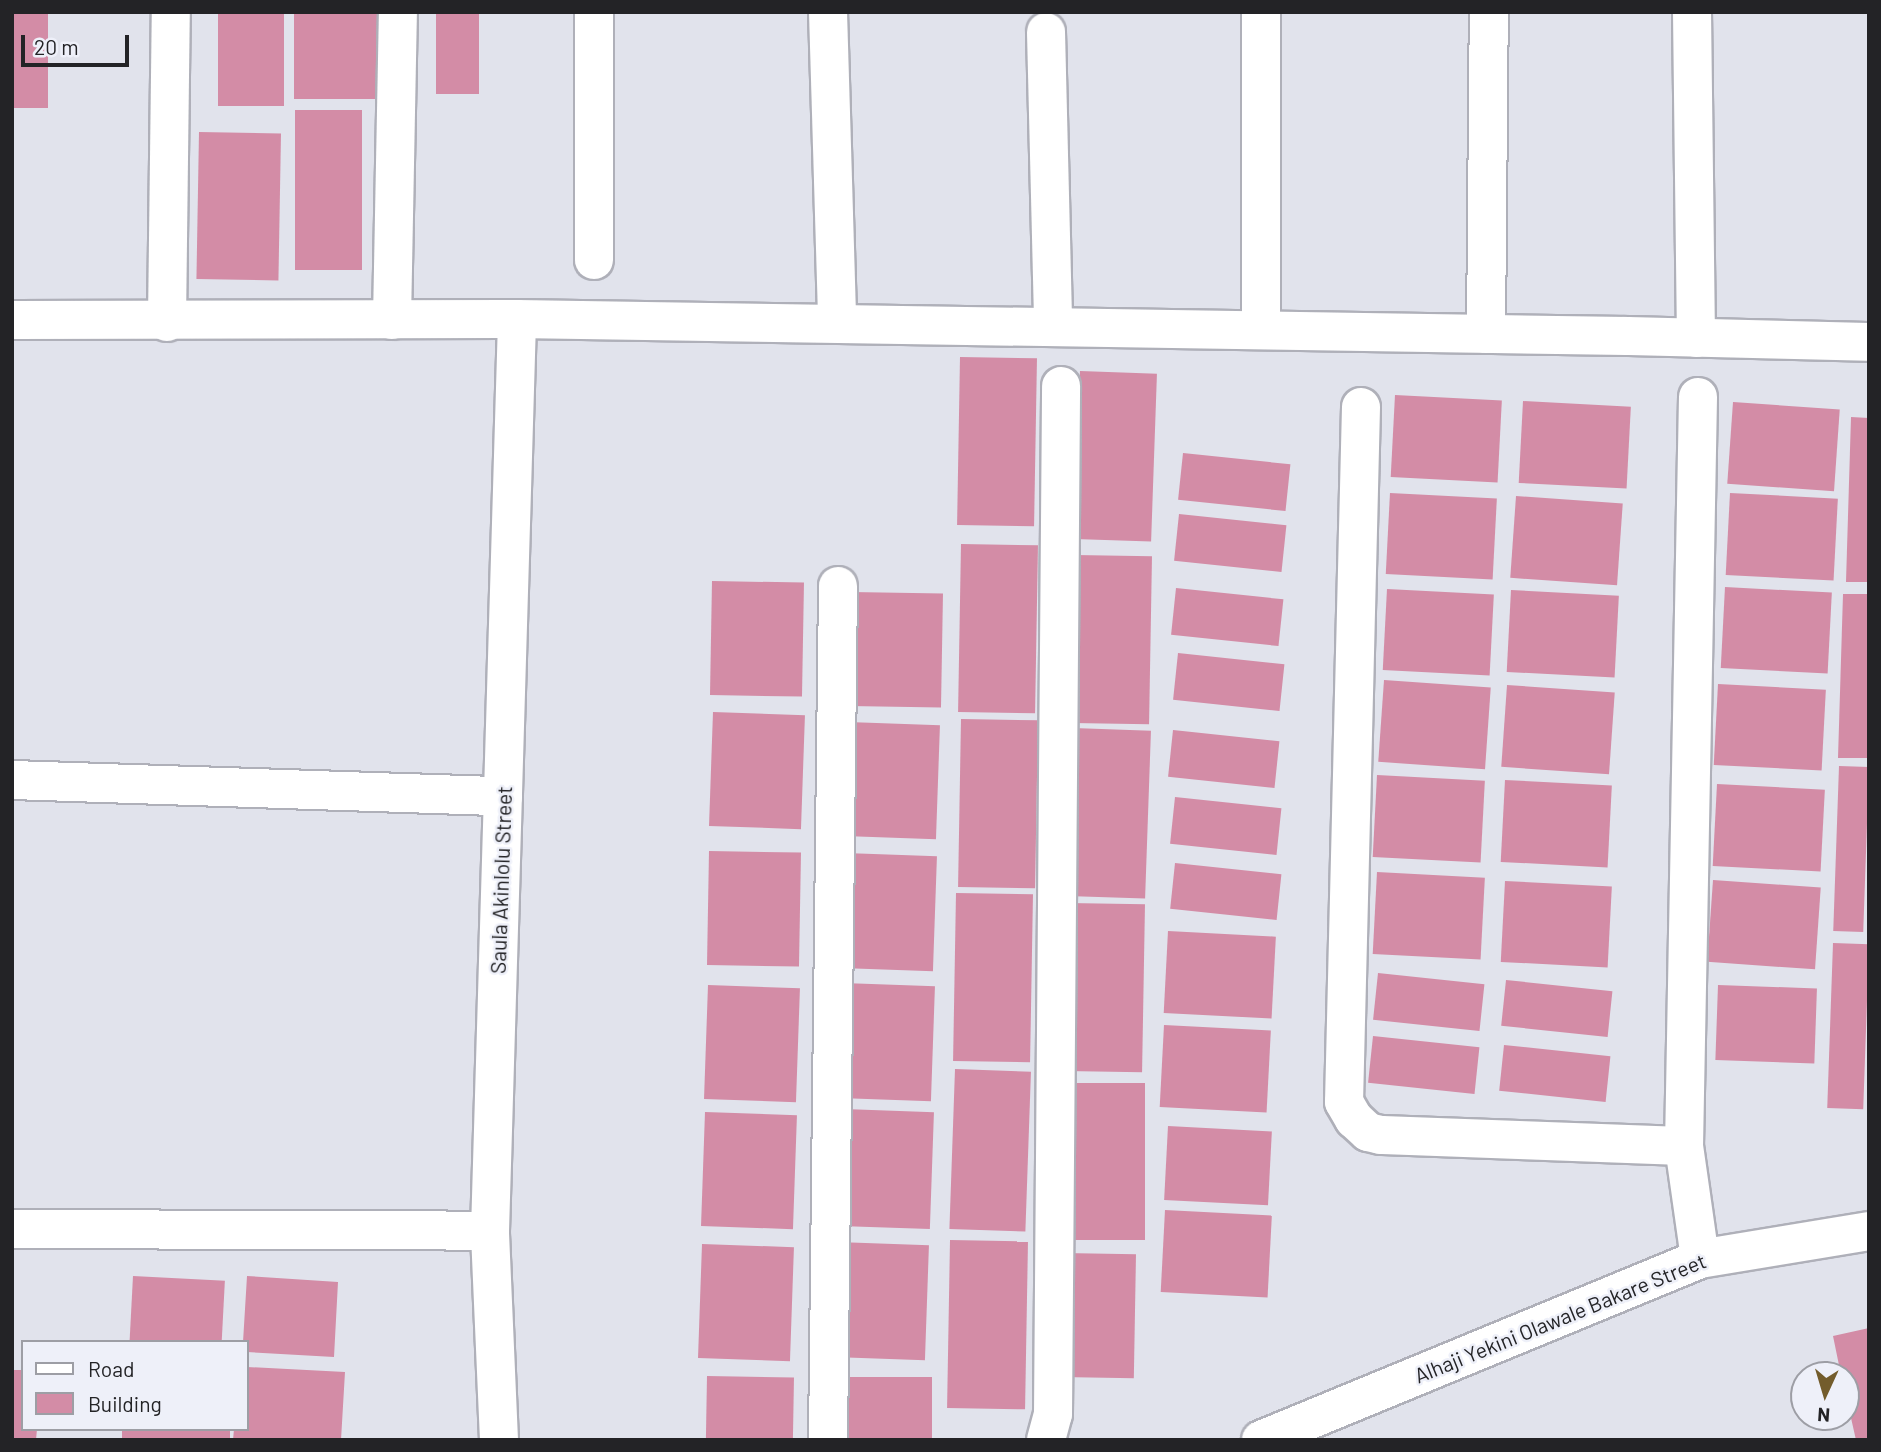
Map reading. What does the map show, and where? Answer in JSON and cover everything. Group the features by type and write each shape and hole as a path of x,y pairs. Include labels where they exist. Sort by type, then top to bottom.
{"street":[{"path":"167,322 171,12"},
{"path":"392,320 398,12"},
{"path":"594,12 594,260"},
{"path":"828,12 837,323"},
{"path":"1261,12 1261,330"},
{"path":"1486,334 1489,12"},
{"path":"1692,12 1696,338"},
{"path":"1046,32 1053,326"},
{"path":"12,320 167,322 517,319 1053,326 1869,342"},
{"name":"Saula Akinlolu Street","path":"499,1440 490,1231 517,319"},
{"path":"1046,1440 1053,1414 1062,386"},
{"path":"1698,397 1684,1146 1700,1259"},
{"path":"1361,407 1344,1102 1354,1119 1368,1132 1381,1135 1684,1146"},
{"path":"828,1440 838,586"},
{"path":"12,780 503,796"},
{"path":"12,1229 490,1231"},
{"name":"Alhaji Yekini Olawale Bakare Street","path":"1261,1440 1700,1259 1869,1231"}],"building":[{"path":"12,12 48,12 48,108 12,108"},
{"path":"218,12 284,12 284,106 218,106"},
{"path":"294,12 379,12 379,99 294,99"},
{"path":"436,12 479,12 479,94 436,94"},
{"path":"295,110 362,110 362,270 295,270"},
{"path":"199,132 281,133 278,280 196,279"},
{"path":"960,357 1037,358 1034,526 957,525"},
{"path":"1080,371 1157,374 1151,542 1074,539"},
{"path":"1395,395 1502,401 1498,482 1391,477"},
{"path":"1523,401 1631,407 1627,489 1519,483"},
{"path":"1733,402 1840,409 1834,491 1727,484"},
{"path":"1851,417 1869,418 1869,582 1846,582"},
{"path":"1183,453 1290,464 1285,511 1178,500"},
{"path":"1390,493 1497,499 1493,579 1386,574"},
{"path":"1730,493 1838,499 1834,581 1726,575"},
{"path":"1516,496 1623,503 1617,585 1510,578"},
{"path":"1179,514 1286,525 1281,572 1174,561"},
{"path":"961,544 1038,545 1035,713 958,712"},
{"path":"1075,555 1152,556 1149,724 1072,723"},
{"path":"712,581 804,583 802,697 710,695"},
{"path":"1725,587 1832,593 1828,673 1721,668"},
{"path":"1176,588 1283,599 1278,646 1171,635"},
{"path":"1387,589 1494,595 1490,675 1383,670"},
{"path":"1511,590 1619,596 1615,678 1507,672"},
{"path":"851,592 943,594 941,708 849,706"},
{"path":"1843,594 1869,594 1869,758 1838,758"},
{"path":"1178,653 1284,664 1280,711 1173,700"},
{"path":"1384,680 1491,687 1485,769 1378,762"},
{"path":"1718,684 1826,690 1822,771 1714,765"},
{"path":"1507,685 1615,693 1609,774 1501,767"},
{"path":"713,712 805,715 801,829 709,826"},
{"path":"961,719 1038,720 1035,888 958,887"},
{"path":"848,722 940,725 936,839 844,836"},
{"path":"1073,728 1151,731 1145,899 1067,896"},
{"path":"1173,730 1279,741 1275,788 1168,777"},
{"path":"1839,766 1869,767 1863,932 1833,931"},
{"path":"1377,775 1485,781 1481,863 1373,857"},
{"path":"1505,780 1612,786 1608,867 1501,862"},
{"path":"1717,784 1825,790 1821,872 1713,866"},
{"path":"1175,797 1281,808 1277,855 1170,844"},
{"path":"709,851 801,853 799,967 707,965"},
{"path":"845,853 937,856 933,971 841,968"},
{"path":"1175,863 1281,874 1277,920 1170,909"},
{"path":"1377,872 1485,878 1481,960 1373,954"},
{"path":"1713,880 1821,888 1815,969 1707,962"},
{"path":"1505,881 1612,887 1608,967 1501,962"},
{"path":"956,893 1033,894 1030,1062 953,1061"},
{"path":"1068,903 1145,904 1142,1072 1065,1071"},
{"path":"1168,931 1276,937 1272,1019 1164,1013"},
{"path":"1833,943 1869,944 1863,1109 1827,1108"},
{"path":"1378,973 1484,984 1480,1031 1373,1020"},
{"path":"1506,980 1612,991 1608,1037 1501,1026"},
{"path":"843,983 935,986 931,1101 839,1098"},
{"path":"708,985 800,988 796,1102 704,1099"},
{"path":"1718,985 1817,988 1814,1063 1715,1060"},
{"path":"1164,1025 1271,1031 1267,1112 1160,1107"},
{"path":"1373,1036 1479,1047 1475,1094 1368,1083"},
{"path":"1504,1045 1610,1056 1606,1102 1499,1091"},
{"path":"955,1069 1031,1072 1025,1232 949,1229"},
{"path":"1066,1083 1145,1083 1145,1240 1066,1240"},
{"path":"844,1109 934,1112 930,1229 840,1226"},
{"path":"705,1112 797,1115 793,1229 701,1226"},
{"path":"1168,1126 1272,1131 1268,1205 1164,1200"},
{"path":"1165,1210 1272,1216 1268,1297 1161,1292"},
{"path":"950,1240 1028,1241 1025,1409 947,1408"},
{"path":"837,1242 929,1245 925,1360 833,1357"},
{"path":"702,1244 794,1247 790,1361 698,1358"},
{"path":"1063,1253 1136,1254 1134,1378 1061,1377"},
{"path":"133,1276 225,1281 222,1340 130,1340"},
{"path":"247,1276 338,1282 334,1357 248,1352 248,1340 243,1340"},
{"path":"1869,1328 1869,1440 1856,1440 1854,1431 1860,1431 1860,1361 1838,1361 1833,1336"},
{"path":"248,1367 345,1372 341,1440 233,1440 234,1431 248,1431"},
{"path":"12,1370 21,1370 21,1431 37,1431 36,1440 12,1440"},
{"path":"707,1376 794,1378 793,1440 706,1440"},
{"path":"845,1377 932,1377 932,1440 845,1440"},
{"path":"122,1431 230,1431 230,1440 122,1440"}]}
